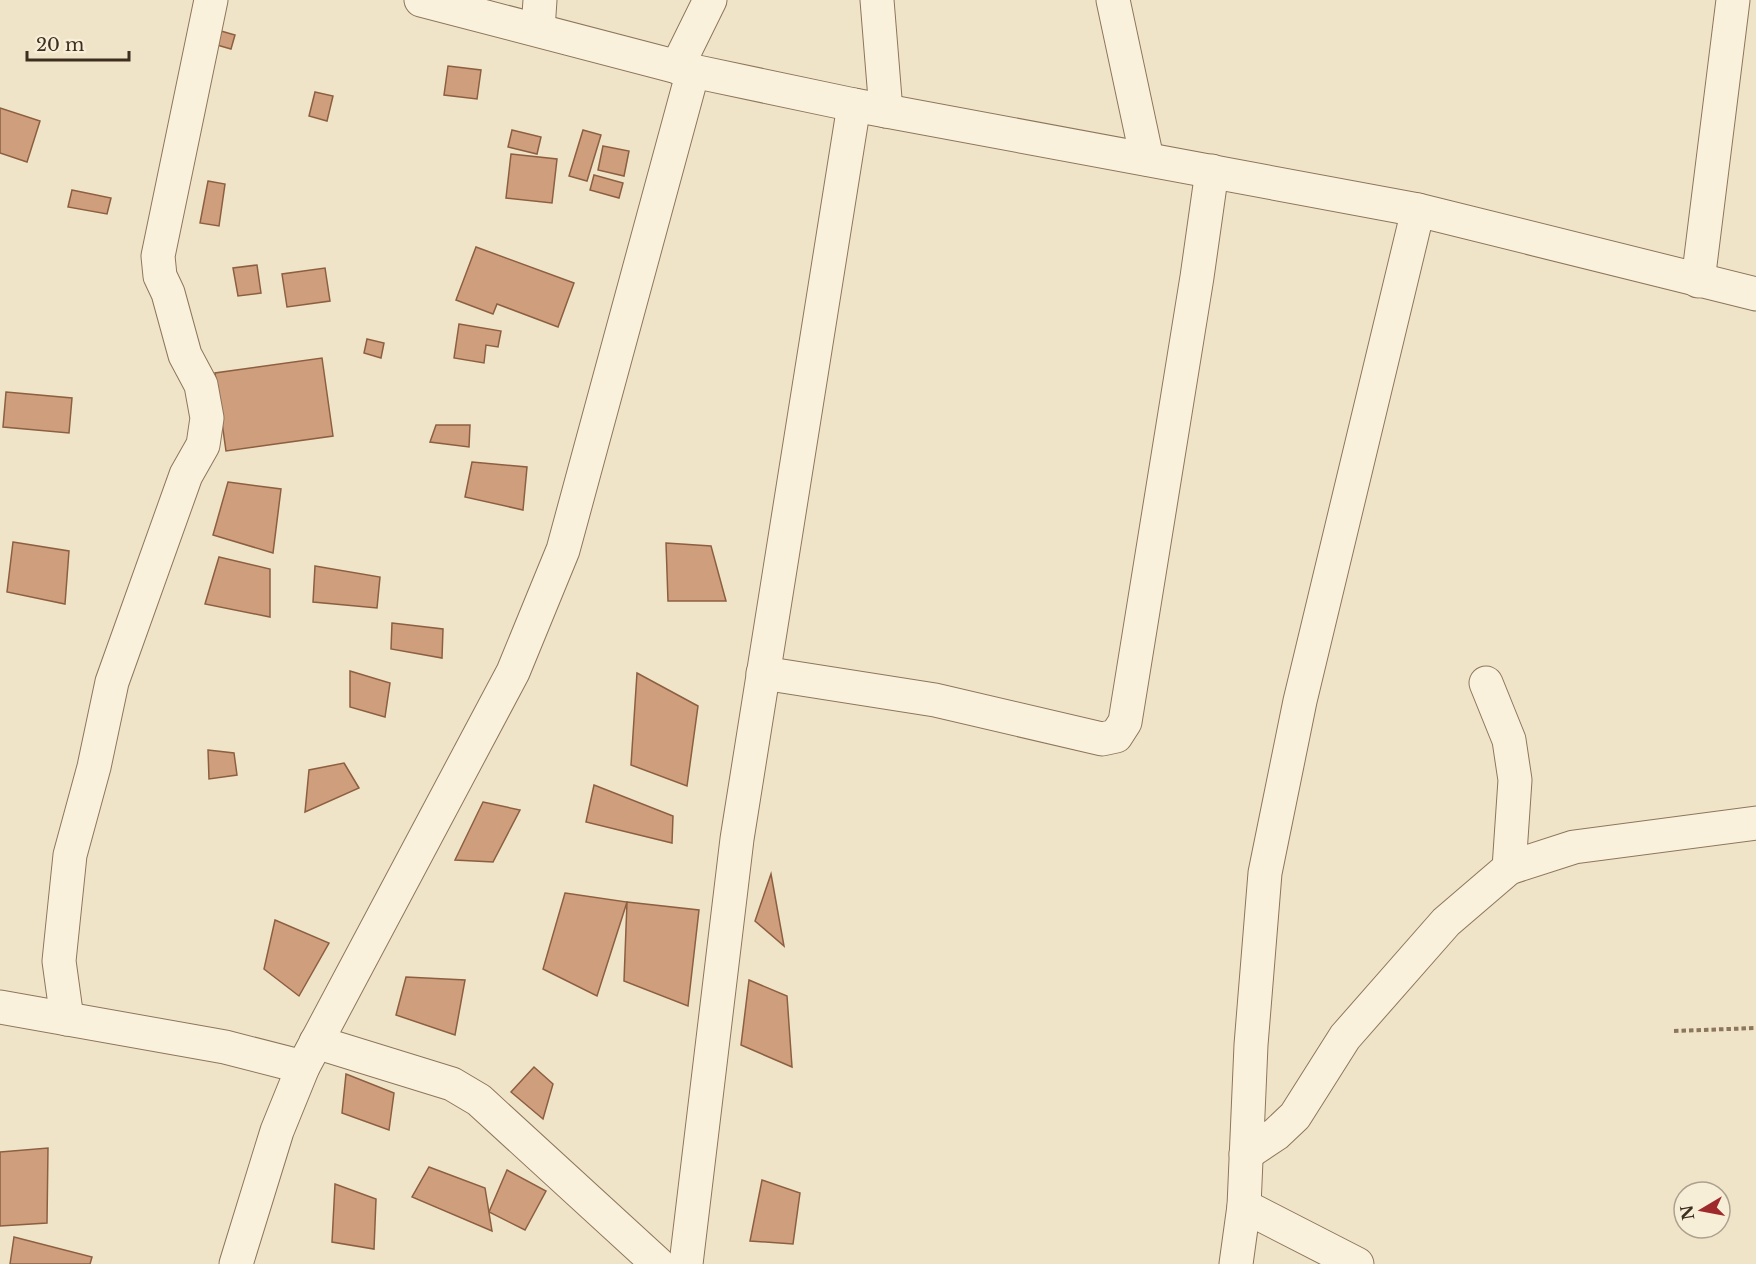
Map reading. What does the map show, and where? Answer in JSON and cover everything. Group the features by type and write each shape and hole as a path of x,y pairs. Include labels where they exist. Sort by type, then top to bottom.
{"street":[{"path":"67,1019 59,960 70,855 94,767 112,682 186,474 203,445 206,427 207,418 201,385 185,355 168,293 160,276 158,256 212,0"},
{"path":"420,0 539,14 685,69 854,105 1418,210 1756,294"},
{"path":"236,1264 277,1131 309,1055 513,672 563,550 685,69 710,0"},
{"path":"877,0 886,111"},
{"path":"1113,0 1147,159"},
{"path":"1698,281 1733,0"},
{"path":"686,1264 737,839 854,105"},
{"path":"763,673 935,700 1102,739 1116,736 1125,722 1212,171"},
{"path":"1236,1264 1244,1206 1251,1045 1265,873 1300,701 1418,210"},
{"path":"1486,683 1509,740 1515,780 1509,868"},
{"path":"1246,1154 1276,1134 1295,1116 1345,1036 1446,922 1509,868 1574,847 1756,823"},
{"path":"0,1007 225,1047 309,1055 452,1084 479,1100 658,1264"},
{"path":"1244,1206 1357,1264"}],"path":[{"path":"1674,1031 1756,1028"}],"building":[{"path":"214,29 235,35 231,49 210,43"},
{"path":"448,66 481,70 477,99 444,95"},
{"path":"315,92 333,96 327,121 309,116"},
{"path":"0,108 40,121 27,162 0,153"},
{"path":"512,130 541,137 537,154 508,147"},
{"path":"583,130 601,135 587,181 569,176"},
{"path":"603,146 629,151 624,176 598,170"},
{"path":"511,154 557,159 552,203 506,198"},
{"path":"594,175 623,183 619,198 590,190"},
{"path":"208,181 225,184 219,226 200,223"},
{"path":"72,190 111,198 107,214 68,207"},
{"path":"476,247 574,283 558,327 497,304 493,314 456,300"},
{"path":"257,265 261,293 238,296 233,268"},
{"path":"325,268 330,301 287,307 282,274"},
{"path":"459,324 501,331 498,347 486,345 484,363 454,358"},
{"path":"367,339 384,343 381,358 364,353"},
{"path":"322,358 333,436 226,451 215,373"},
{"path":"6,392 72,398 69,433 3,427"},
{"path":"436,425 470,425 469,447 430,442"},
{"path":"472,462 527,467 523,510 465,497"},
{"path":"228,482 281,489 273,553 213,535"},
{"path":"13,542 69,551 65,604 7,592"},
{"path":"666,543 711,546 726,601 668,601"},
{"path":"219,557 270,569 270,617 205,604"},
{"path":"315,566 380,577 377,608 313,602"},
{"path":"392,623 443,629 442,658 391,649"},
{"path":"350,671 390,683 385,717 350,707"},
{"path":"637,673 698,706 687,786 631,765"},
{"path":"208,750 234,753 237,775 209,779"},
{"path":"344,763 359,788 305,812 309,770"},
{"path":"594,785 673,816 672,843 586,822"},
{"path":"483,802 520,810 493,862 455,860"},
{"path":"771,874 784,946 755,921"},
{"path":"565,893 627,902 597,996 543,969"},
{"path":"627,902 699,910 688,1006 624,981"},
{"path":"275,920 329,943 299,996 264,969"},
{"path":"406,977 465,980 455,1035 396,1015"},
{"path":"749,980 787,996 792,1067 741,1045"},
{"path":"534,1067 553,1084 543,1119 511,1092"},
{"path":"346,1074 394,1093 389,1130 342,1113"},
{"path":"48,1148 47,1223 0,1226 0,1152"},
{"path":"429,1167 485,1188 492,1231 412,1197"},
{"path":"507,1170 546,1191 525,1230 489,1212"},
{"path":"762,1180 800,1193 793,1244 750,1241"},
{"path":"335,1184 376,1199 374,1249 332,1242"},
{"path":"14,1237 92,1257 90,1264 10,1264"}]}
